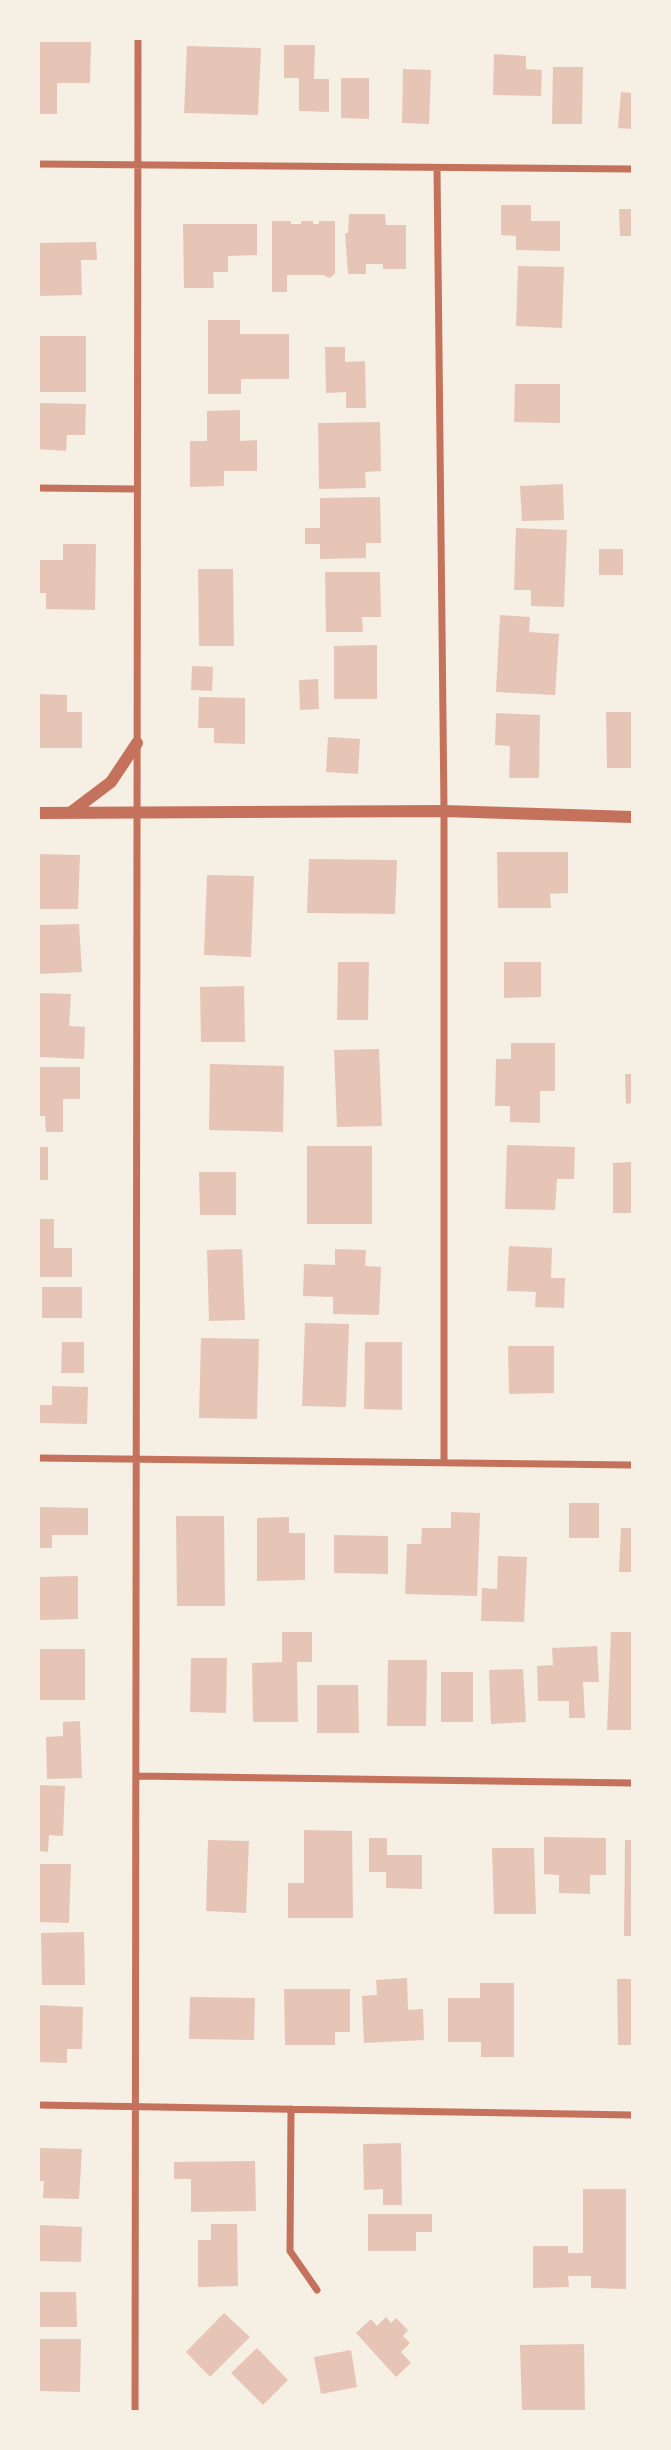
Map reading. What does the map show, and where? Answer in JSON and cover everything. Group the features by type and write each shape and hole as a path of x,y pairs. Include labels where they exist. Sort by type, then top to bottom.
{"street":[{"path":"135,2412 138,38"},
{"path":"38,164 632,169"},
{"path":"436,168 444,811 444,1461"},
{"path":"38,488 137,489"},
{"path":"69,813 111,782 137,743"},
{"path":"38,813 444,811 632,817"},
{"path":"38,1458 632,1465"},
{"path":"137,1776 632,1783"},
{"path":"38,2105 632,2115"},
{"path":"290,2109 290,2251 317,2290"}],"building":[{"path":"38,42 91,42 90,83 57,83 57,114 40,114"},
{"path":"284,45 315,45 314,79 329,79 329,112 299,111 299,78 284,78"},
{"path":"187,46 261,48 258,115 184,113"},
{"path":"494,54 526,56 526,69 542,70 541,96 493,95"},
{"path":"553,67 583,67 582,124 552,124"},
{"path":"403,69 431,70 429,124 402,123"},
{"path":"341,78 369,78 369,119 341,118"},
{"path":"621,92 632,93 632,129 618,128"},
{"path":"501,205 531,205 531,221 560,221 560,251 516,250 516,236 501,235"},
{"path":"619,209 632,209 632,236 620,236"},
{"path":"349,214 385,214 386,225 406,225 406,269 383,269 383,264 366,264 366,274 348,274 345,233 348,233"},
{"path":"272,221 301,224 301,221 313,221 313,224 319,224 319,221 335,221 335,274 330,278 323,275 287,275 287,292 272,292"},
{"path":"183,224 257,224 257,255 228,256 228,272 213,272 214,288 184,288"},
{"path":"96,242 97,260 81,260 82,295 38,296 38,243"},
{"path":"518,266 564,267 562,328 516,326"},
{"path":"208,320 240,320 240,334 289,334 289,379 241,379 241,394 208,394"},
{"path":"38,336 86,336 86,392 38,392"},
{"path":"325,347 345,347 345,362 365,361 366,408 346,408 346,392 326,393"},
{"path":"515,384 560,384 560,423 514,422"},
{"path":"38,403 86,404 85,435 67,435 66,451 38,449"},
{"path":"240,410 240,441 257,440 257,471 224,471 224,486 190,487 190,441 207,441 207,411"},
{"path":"380,422 381,471 365,472 366,488 319,489 318,423"},
{"path":"563,484 564,520 522,521 520,486"},
{"path":"380,497 381,543 366,543 366,558 320,559 320,544 305,544 305,528 320,528 320,498"},
{"path":"516,528 567,530 564,607 531,606 531,590 514,590"},
{"path":"63,544 96,544 95,610 46,609 46,593 38,593 38,560 63,560"},
{"path":"599,549 623,549 623,575 599,575"},
{"path":"198,569 233,569 234,646 199,646"},
{"path":"325,572 380,572 381,617 362,617 363,632 326,632"},
{"path":"500,615 530,617 529,632 559,634 555,695 496,692"},
{"path":"377,645 377,699 334,699 334,646"},
{"path":"192,666 213,667 212,691 191,690"},
{"path":"318,679 319,709 300,710 299,680"},
{"path":"38,694 67,695 67,712 82,712 82,748 38,748"},
{"path":"199,697 245,698 245,744 214,743 214,728 198,728"},
{"path":"606,712 632,712 632,768 607,768"},
{"path":"496,713 540,715 539,778 509,778 510,746 495,745"},
{"path":"328,737 360,739 358,774 326,772"},
{"path":"497,852 568,852 568,893 550,894 551,908 498,908"},
{"path":"38,854 80,855 78,909 38,909"},
{"path":"309,859 397,860 395,914 307,913"},
{"path":"207,875 254,876 251,957 204,955"},
{"path":"79,924 82,972 38,974 38,925"},
{"path":"338,962 369,962 368,1020 337,1020"},
{"path":"504,962 541,962 541,997 504,998"},
{"path":"244,986 245,1042 201,1042 200,987"},
{"path":"38,993 71,994 69,1026 85,1027 84,1059 38,1057"},
{"path":"511,1043 555,1043 555,1091 540,1091 540,1123 510,1122 510,1106 495,1106 496,1059 511,1059"},
{"path":"379,1049 382,1126 337,1127 334,1050"},
{"path":"210,1064 284,1066 283,1132 209,1130"},
{"path":"38,1067 80,1067 80,1099 63,1099 63,1132 46,1132 45,1116 38,1116"},
{"path":"625,1074 632,1074 632,1103 626,1104"},
{"path":"507,1145 575,1147 574,1179 557,1179 555,1210 505,1209"},
{"path":"307,1146 372,1146 372,1224 307,1224"},
{"path":"38,1147 48,1147 48,1180 38,1180"},
{"path":"632,1162 632,1213 613,1213 613,1163"},
{"path":"199,1172 236,1172 236,1215 200,1215"},
{"path":"38,1219 54,1219 54,1248 72,1248 72,1277 38,1277"},
{"path":"509,1246 552,1248 551,1278 565,1278 564,1308 535,1307 536,1292 507,1291"},
{"path":"242,1249 245,1320 209,1321 207,1250"},
{"path":"335,1249 366,1250 365,1266 381,1267 379,1315 333,1314 333,1297 303,1296 304,1264 335,1265"},
{"path":"42,1287 82,1287 82,1318 42,1318"},
{"path":"305,1323 349,1324 346,1407 302,1406"},
{"path":"201,1338 259,1339 257,1419 199,1418"},
{"path":"62,1342 84,1342 84,1373 61,1373"},
{"path":"365,1342 402,1342 402,1410 364,1409"},
{"path":"508,1346 554,1346 554,1393 509,1394"},
{"path":"52,1386 88,1387 87,1424 38,1423 38,1405 52,1405"},
{"path":"569,1503 599,1503 599,1538 569,1538"},
{"path":"38,1507 88,1508 88,1535 52,1535 52,1548 38,1548"},
{"path":"451,1512 480,1513 477,1596 405,1594 407,1544 421,1544 422,1528 451,1528"},
{"path":"176,1516 224,1516 225,1606 177,1606"},
{"path":"289,1517 289,1533 305,1533 305,1580 257,1581 257,1518"},
{"path":"621,1528 632,1528 632,1572 619,1572"},
{"path":"334,1535 388,1536 388,1574 334,1573"},
{"path":"498,1556 527,1557 524,1622 481,1621 482,1588 497,1589"},
{"path":"78,1576 78,1619 38,1620 38,1577"},
{"path":"282,1632 312,1632 312,1662 297,1662 298,1722 253,1722 252,1663 282,1662"},
{"path":"611,1632 632,1632 632,1730 607,1730"},
{"path":"597,1646 599,1682 583,1682 585,1718 569,1718 569,1701 538,1701 537,1666 553,1665 552,1648"},
{"path":"38,1649 85,1649 85,1700 38,1700"},
{"path":"191,1658 227,1658 226,1713 190,1712"},
{"path":"388,1660 427,1660 426,1726 387,1726"},
{"path":"523,1669 526,1722 491,1724 489,1670"},
{"path":"441,1672 473,1672 473,1722 441,1722"},
{"path":"317,1685 358,1685 359,1733 317,1733"},
{"path":"80,1721 82,1778 47,1779 46,1737 63,1736 63,1722"},
{"path":"38,1785 65,1786 63,1836 49,1835 48,1852 38,1851"},
{"path":"304,1830 352,1831 353,1918 288,1918 288,1883 304,1883"},
{"path":"544,1837 606,1838 606,1875 590,1875 590,1894 559,1893 559,1875 544,1874"},
{"path":"369,1838 387,1838 387,1855 422,1855 422,1889 386,1888 386,1872 369,1872"},
{"path":"208,1840 249,1841 246,1913 206,1911"},
{"path":"625,1840 632,1840 632,1936 624,1936"},
{"path":"492,1848 534,1848 536,1914 494,1914"},
{"path":"38,1864 71,1864 69,1923 38,1922"},
{"path":"84,1932 85,1985 42,1985 41,1933"},
{"path":"407,1978 408,2010 423,2009 424,2040 364,2043 362,1996 377,1995 376,1980"},
{"path":"617,1979 632,1979 632,2045 618,2045"},
{"path":"480,1983 514,1983 514,2057 481,2057 481,2042 448,2042 448,1998 480,1998"},
{"path":"284,1989 350,1989 350,2032 335,2032 335,2045 285,2045"},
{"path":"190,1997 255,1998 254,2040 189,2039"},
{"path":"38,2005 83,2007 82,2049 67,2049 67,2063 38,2062"},
{"path":"401,2143 402,2205 383,2205 383,2189 364,2190 363,2144"},
{"path":"38,2148 82,2149 79,2199 43,2198 44,2181 38,2181"},
{"path":"255,2161 256,2211 191,2212 191,2179 174,2179 174,2162"},
{"path":"583,2189 626,2189 626,2289 591,2288 591,2276 568,2276 569,2287 533,2288 533,2246 568,2246 568,2253 583,2253"},
{"path":"368,2214 432,2214 432,2232 416,2232 416,2251 368,2251"},
{"path":"211,2224 237,2224 238,2286 198,2287 198,2240 211,2240"},
{"path":"39,2225 82,2227 81,2262 38,2261"},
{"path":"38,2292 76,2292 77,2327 38,2327"},
{"path":"224,2313 250,2337 210,2377 186,2352"},
{"path":"386,2317 391,2323 396,2318 408,2330 403,2336 410,2343 401,2352 411,2363 396,2377 356,2333 371,2319 377,2326"},
{"path":"38,2339 81,2339 80,2392 38,2391"},
{"path":"584,2344 585,2412 522,2412 520,2345"},
{"path":"257,2348 288,2380 263,2405 231,2373"},
{"path":"351,2350 357,2387 321,2394 314,2357"}]}
